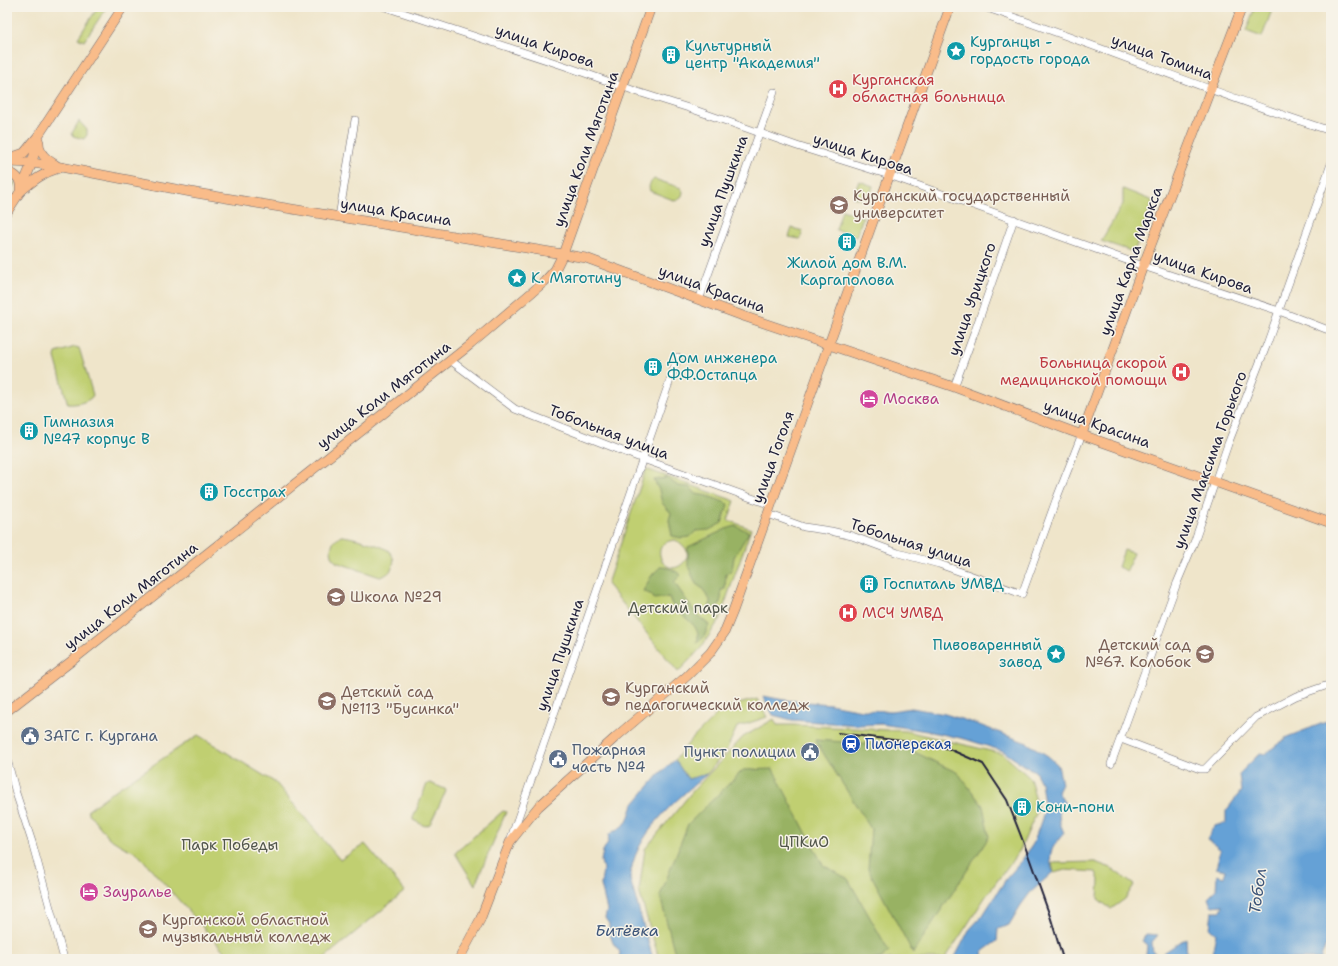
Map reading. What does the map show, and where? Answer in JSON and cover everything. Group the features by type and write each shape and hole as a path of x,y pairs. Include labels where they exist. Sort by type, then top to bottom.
{"main road":[{"path":"7,160 24,153 38,136 123,7"},
{"name":"улица Коли Мяготина","path":"7,710 69,663 450,360 544,282 554,270 563,254 651,7"},
{"name":"улица Гоголя","path":"510,842 538,807 687,676 710,653 724,633 950,7"},
{"name":"улица Карла Маркса","path":"1082,434 1143,266 1242,7"},
{"path":"7,212 20,192 32,162 38,136"},
{"path":"38,136 40,152 45,158 60,167"},
{"path":"7,160 32,162"},
{"name":"улица Красина","path":"32,162 196,193 586,258 743,316 954,387 1331,523"},
{"path":"20,192 36,178 60,167"},
{"path":"7,171 18,178 21,183 20,192"},
{"name":"улица Пушкина","path":"459,959 480,920 510,842"}],"street":[{"name":"улица Кирова","path":"385,7 565,66 797,146 889,175 1143,266 1279,311 1331,331"},
{"name":"улица Томина","path":"984,7 1040,26 1211,90 1331,131"},
{"name":"улица Пушкина","path":"699,300 774,92"},
{"path":"339,217 355,120"},
{"name":"улица Максима Горького","path":"1111,764 1177,583 1195,540 1214,482 1279,311 1331,164"},
{"name":"улица Урицкого","path":"954,387 1014,219"},
{"name":"улица Пушкина","path":"510,842 678,357"},
{"name":"Тобольная улица","path":"450,360 515,409 769,510 804,527 852,536 898,553 939,564 1022,594"},
{"name":"улица Карла Маркса","path":"1022,594 1082,434"},
{"path":"1121,739 1200,769 1205,769 1256,717 1296,696 1331,684"},
{"path":"7,759 32,842 64,959"}],"green space":[{"path":"98,7 107,7 84,41 78,38"},
{"path":"1255,7 1273,7 1262,37 1246,31"},
{"path":"79,121 87,130 87,135 84,139 73,136 72,133"},
{"path":"7,177 15,183 7,197"},
{"path":"654,179 681,188 683,192 682,196 676,201 650,191 650,184"},
{"path":"859,181 873,186 868,201 853,197"},
{"path":"1123,189 1153,201 1134,252 1101,241 1123,204"},
{"path":"842,210 863,217 856,237 836,230"},
{"path":"792,228 803,231 800,239 789,237"},
{"path":"75,347 79,348 93,395 89,400 68,404 55,357 56,353"},
{"name":"Детский парк","path":"646,469 735,501 728,520 751,529 719,620 701,648 678,672 607,584","holes":["675,540 686,549 686,559 677,567 671,567 666,565 662,560 660,554 661,548 666,543"]},
{"path":"667,478 678,486 690,487 696,494 708,496 728,505 722,523 709,530 696,531 690,537 681,538 672,536 669,520 671,513 662,503 659,490 654,480"},
{"path":"736,526 749,532 734,557 732,570 726,574 725,589 721,590 721,598 716,609 718,613 716,616 710,609 710,600 702,588 696,584 688,566 688,547 726,529"},
{"path":"341,536 351,537 386,549 393,558 394,563 391,570 387,574 380,577 336,562 332,556 331,549 333,542"},
{"path":"1124,550 1133,553 1127,571 1118,567"},
{"path":"660,567 671,569 681,575 674,582 696,614 709,625 704,637 697,643 697,630 682,615 682,609 672,605 669,597 654,599 652,595 643,591 652,575"},
{"path":"757,699 767,717 737,727 726,751 707,774 688,779 675,760 691,740 723,708"},
{"name":"ЦПКиО","path":"774,719 777,725 906,731 1003,754 1030,778 1038,809 1020,850 986,896 945,959 659,959 639,891 645,849 692,792 743,737"},
{"name":"Парк Победы","path":"198,735 276,783 340,860 365,844 405,891 323,959 231,959 137,853 109,838 87,811 111,793"},
{"path":"815,740 902,746 958,773 983,806 989,837 913,953 868,869 871,829"},
{"path":"773,769 823,865 848,879 889,951 880,959 680,959 674,950 660,896 688,824 743,770"},
{"path":"430,783 445,789 446,791 430,824 425,826 413,820 413,818 427,784"},
{"path":"503,811 506,812 475,885 455,853"},
{"path":"1095,862 1111,868 1134,885 1125,899 1111,909 1098,899 1099,880 1096,872 1065,870 1054,873 1052,863"}],"water":[{"path":"763,696 784,700 830,704 862,710 891,711 912,708 945,714 1027,743 1048,756 1058,765 1062,784 1058,792 1065,804 1059,813 1060,823 1064,833 1052,851 1050,860 1053,872 1030,893 1009,925 998,929 997,941 983,951 984,959 954,959 969,930 983,915 1006,879 1020,863 1033,844 1045,810 1041,783 1035,771 1023,765 1003,751 965,739 881,724 858,725 792,720 773,715"},
{"name":"Тобол","path":"1331,720 1331,936 1321,959 1211,959 1216,934 1210,929 1212,911 1221,911 1223,905 1211,906 1208,898 1216,890 1217,875 1224,877 1226,870 1216,868 1221,850 1207,839 1214,826 1226,823 1226,811 1241,791 1239,774 1260,753 1265,754 1287,737"},
{"name":"Битёвка","path":"675,760 688,779 707,774 682,795 658,820 639,848 633,863 630,879 653,959 619,959 620,952 613,943 609,931 609,924 605,918 607,910 601,885 603,869 601,861 603,851 608,842 609,835 627,822 633,805 659,774"},
{"path":"1146,934 1158,935 1152,942 1153,953 1159,956 1186,938 1187,959 1144,959 1147,945 1142,941"}],"railway":[{"path":"838,733 925,744 949,749 983,764 1007,800 1051,919 1063,959"}],"place":[{"name":"Курганцы - гордость города","path":"956,51"},
{"name":"Культурный центр \"Академия\"","path":"671,55"},
{"name":"Курганская областная больница","path":"838,89"},
{"name":"Курганский государственный университет","path":"839,205"},
{"name":"Жилой дом В.М. Каргаполова","path":"847,242"},
{"name":"К. Мяготину","path":"517,278"},
{"name":"Дом инженера Ф.Ф.Остапца","path":"653,367"},
{"name":"Больница скорой медицинской помощи","path":"1181,372"},
{"name":"Москва","path":"869,399"},
{"name":"Гимназия №47 корпус В","path":"29,431"},
{"name":"Госстрах","path":"209,492"},
{"name":"Госпиталь УМВД","path":"869,584"},
{"name":"Школа №29","path":"336,597"},
{"name":"МСЧ УМВД","path":"848,613"},
{"name":"Пивоваренный завод","path":"1056,654"},
{"name":"Детский сад №67. Колобок","path":"1205,654"},
{"name":"Курганский педагогический колледж","path":"611,697"},
{"name":"Детский сад №113 \"Бусинка\"","path":"327,701"},
{"name":"ЗАГС г. Кургана","path":"30,736"},
{"name":"Пионерская","path":"851,744"},
{"name":"Пункт полиции","path":"810,752"},
{"name":"Пожарная часть №4","path":"558,759"},
{"name":"Кони-пони","path":"1022,807"},
{"name":"Зауралье","path":"89,892"},
{"name":"Курганской областной музыкальный колледж","path":"148,929"}]}
